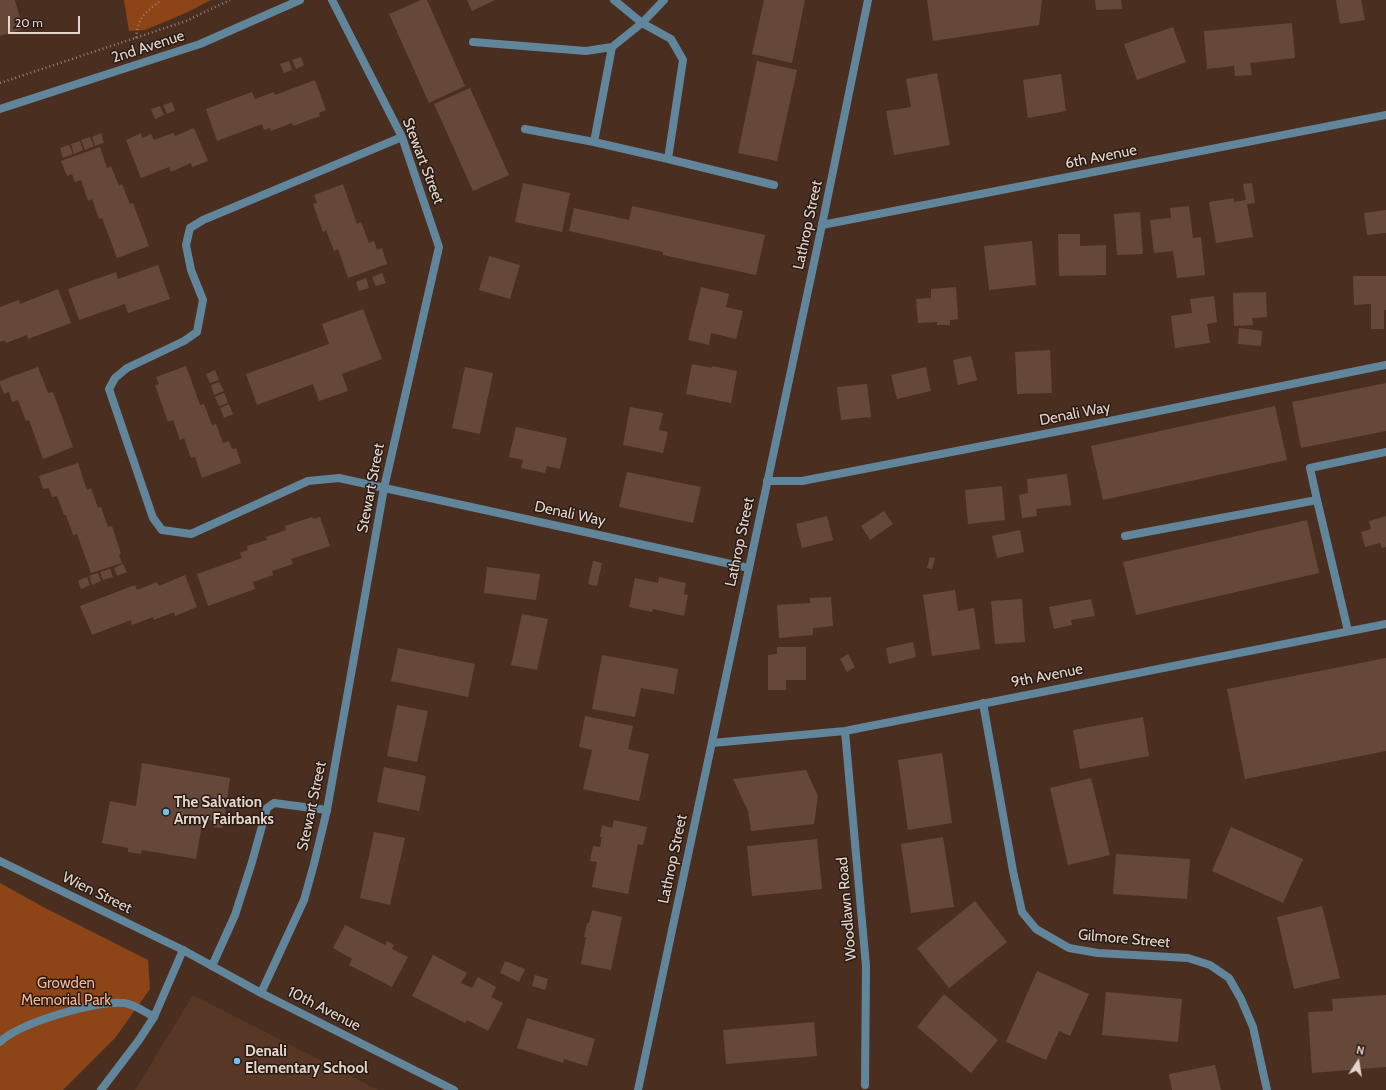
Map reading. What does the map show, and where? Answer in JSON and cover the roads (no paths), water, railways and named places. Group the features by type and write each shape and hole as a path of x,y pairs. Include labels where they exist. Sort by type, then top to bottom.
{"street":[{"name":"2nd Avenue","path":"0,109 200,44 300,0"},
{"name":"Stewart Street","path":"261,993 304,900 327,810 384,488 439,247 402,137 332,0"},
{"path":"614,0 642,23 671,39 683,60 668,159"},
{"path":"473,42 586,51 612,47 642,23 664,0"},
{"name":"Lathrop Street","path":"638,1090 768,481 868,0"},
{"path":"594,142 612,47"},
{"name":"6th Avenue","path":"822,225 1386,115"},
{"path":"524,129 594,142 774,185"},
{"name":"Denali Way","path":"402,137 203,220 190,228 186,245 191,270 203,300 197,332 184,341 127,368 115,378 109,389 154,518 162,530 192,534 308,481 338,478 749,568"},
{"name":"Denali Way","path":"768,481 802,481 1075,428 1386,365"},
{"path":"1348,631 1310,468 1386,452"},
{"path":"1125,536 1317,500"},
{"name":"9th Avenue","path":"712,743 845,731 1386,624"},
{"name":"Gilmore Street","path":"983,703 1013,871 1022,912 1036,929 1069,948 1098,953 1188,958 1210,965 1229,978 1241,999 1253,1027 1267,1090"},
{"name":"Woodlawn Road","path":"845,731 866,966 865,1084"},
{"path":"212,966 235,915 267,808 274,803 327,810"},
{"name":"Wien Street","path":"0,861 182,950"},
{"path":"101,1090 139,1040 154,1017 182,950"},
{"name":"10th Avenue","path":"182,950 261,993 454,1090"},
{"path":"0,1042 4,1038 22,1029 66,1012 104,1003 125,1003 154,1017"}],"place":[{"name":"The Salvation Army Fairbanks","path":"166,812"},
{"name":"Denali Elementary School","path":"237,1061"}],"park label":[{"name":"Growden Memorial Park","path":"66,992"}]}
